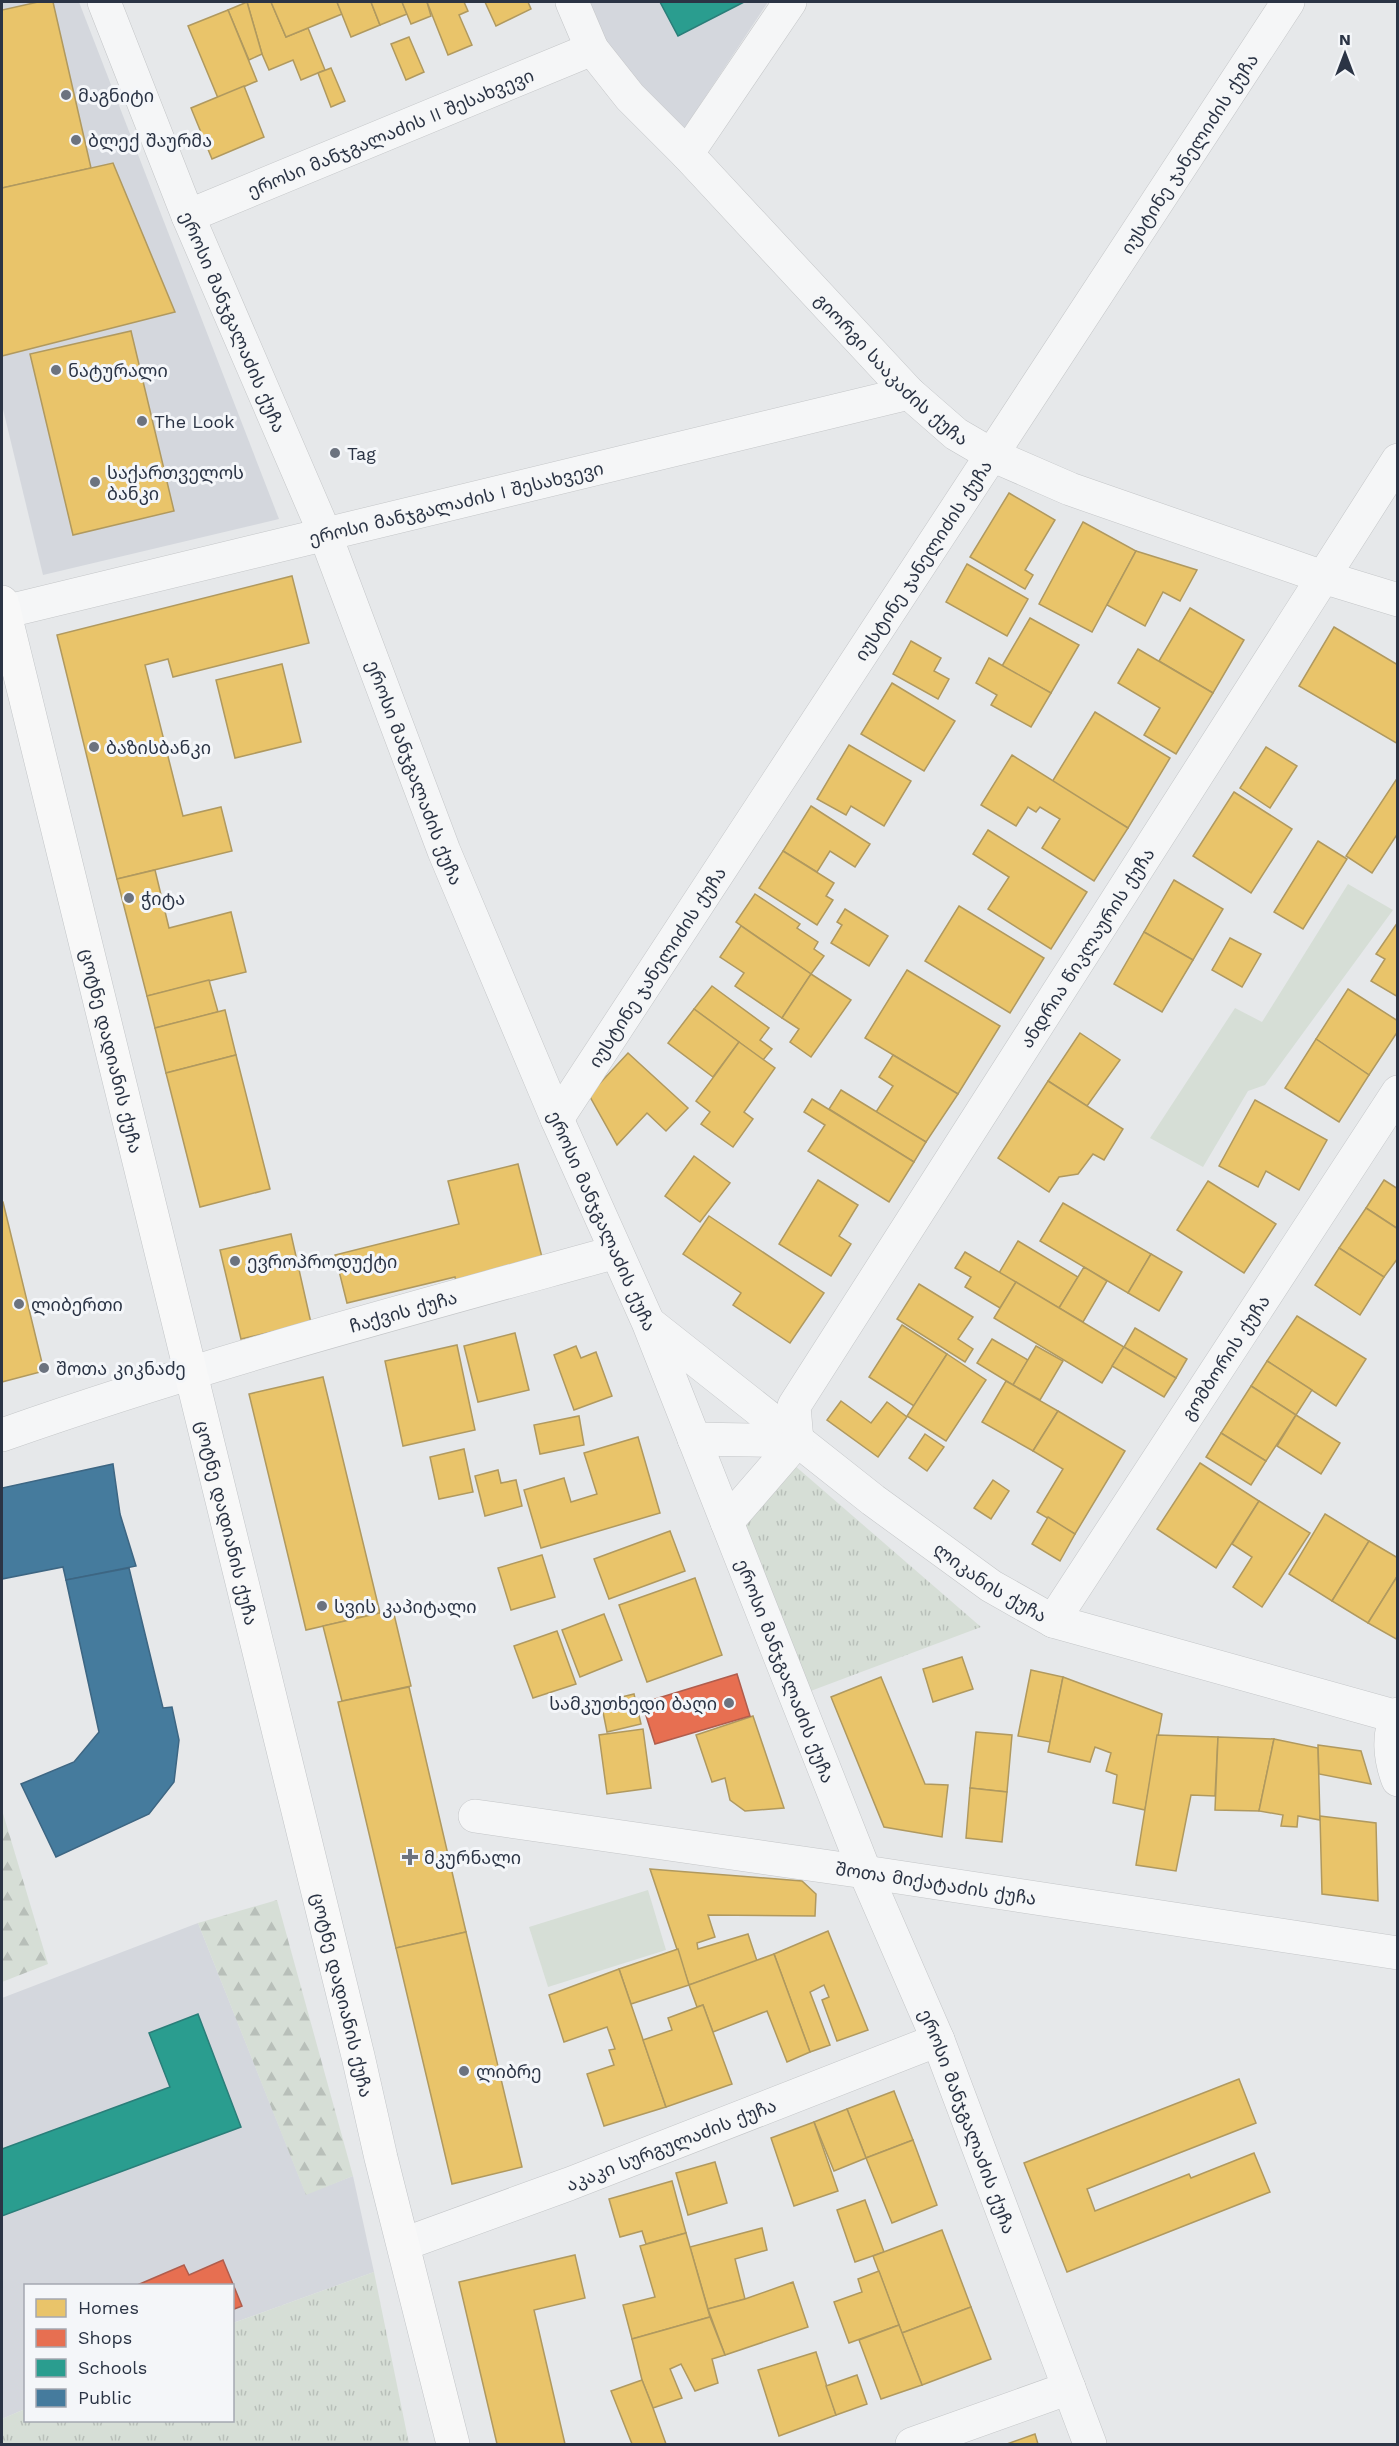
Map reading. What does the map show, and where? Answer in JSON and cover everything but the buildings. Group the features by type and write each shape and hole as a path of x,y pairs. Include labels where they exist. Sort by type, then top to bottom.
{"main road":[{"name":"ცოტნე დადიანის ქუჩა","path":"3,607 453,2445"}],"street":[{"name":"ეროსი მანჯგალაძის ქუჩა","path":"104,2 188,216 325,534 444,851 557,1119 648,1322 864,1872 938,2040 1090,2445"},
{"name":"გიორგი სააკაძის ქუჩა","path":"572,2 592,49 630,97 687,154 909,393 956,434 992,455 1070,489 1323,578 1398,600"},
{"path":"687,154 790,2"},
{"name":"იუსტინე ჯანელიძის ქუჩა","path":"557,1119 992,455 1284,3"},
{"name":"ეროსი მანჯგალაძის II შესახვევი","path":"188,216 592,49"},
{"name":"ეროსი მანჯგალაძის I შესახვევი","path":"3,607 325,534 909,393"},
{"name":"ანდრია წიკლაურის ქუჩა","path":"797,1441 795,1406 1398,460"},
{"name":"გომბორის ქუჩა","path":"1053,1621 1398,1092"},
{"name":"ჩაქვის ქუჩა","path":"2,1435 87,1406 349,1326 616,1252"},
{"name":"ლიკანის ქუჩა","path":"648,1322 797,1441 991,1586 1053,1621 1397,1715"},
{"path":"690,1429 715,1400 744,1399"},
{"path":"690,1429 797,1441"},
{"path":"727,1522 797,1441"},
{"path":"1397,1715 1391,1732 1390,1751 1398,1780"},
{"name":"შოთა მიქატაძის ქუჩა","path":"475,1816 1398,1953"},
{"name":"აკაკი სურგულაძის ქუჩა","path":"404,2244 569,2184 938,2040"},
{"path":"912,2445 1069,2388"}],"shaded area":[{"path":"2,2 79,2 279,519 43,575 2,405"},
{"path":"590,2 768,2 682,132 651,106 608,45"},
{"path":"198,1923 306,2194 353,2176 374,2272 234,2323 234,2284 24,2284 24,2409 2,2419 2,1998"}],"green space":[{"path":"1348,884 1393,910 1265,1085 1248,1091 1203,1167 1150,1138 1235,1008 1262,1022"},
{"path":"794,1465 981,1627 808,1692 743,1528"},
{"path":"2,1810 48,1964 2,1982"},
{"path":"648,1890 666,1950 548,1987 529,1927"},
{"path":"277,1900 353,2176 306,2195 198,1923"},
{"path":"374,2272 409,2444 2,2444 2,2419 24,2409 24,2422 234,2422 234,2323"}],"place":[{"name":"მაგნიტი","path":"66,95"},
{"name":"ბლექ შაურმა","path":"76,140"},
{"name":"ნატურალი","path":"56,370"},
{"name":"The Look","path":"142,421"},
{"name":"Tag","path":"335,453"},
{"name":"საქართველოს ბანკი","path":"95,482"},
{"name":"ბაზისბანკი","path":"94,747"},
{"name":"ჭიტა","path":"129,898"},
{"name":"ევროპროდუქტი","path":"235,1261"},
{"name":"ლიბერთი","path":"19,1304"},
{"name":"შოთა კიკნაძე","path":"44,1368"},
{"name":"სვის კაპიტალი","path":"322,1606"},
{"name":"სამკუთხედი ბაღი","path":"729,1703"},
{"name":"მკურნალი","path":"410,1857"},
{"name":"ლიბრე","path":"464,2071"}]}
